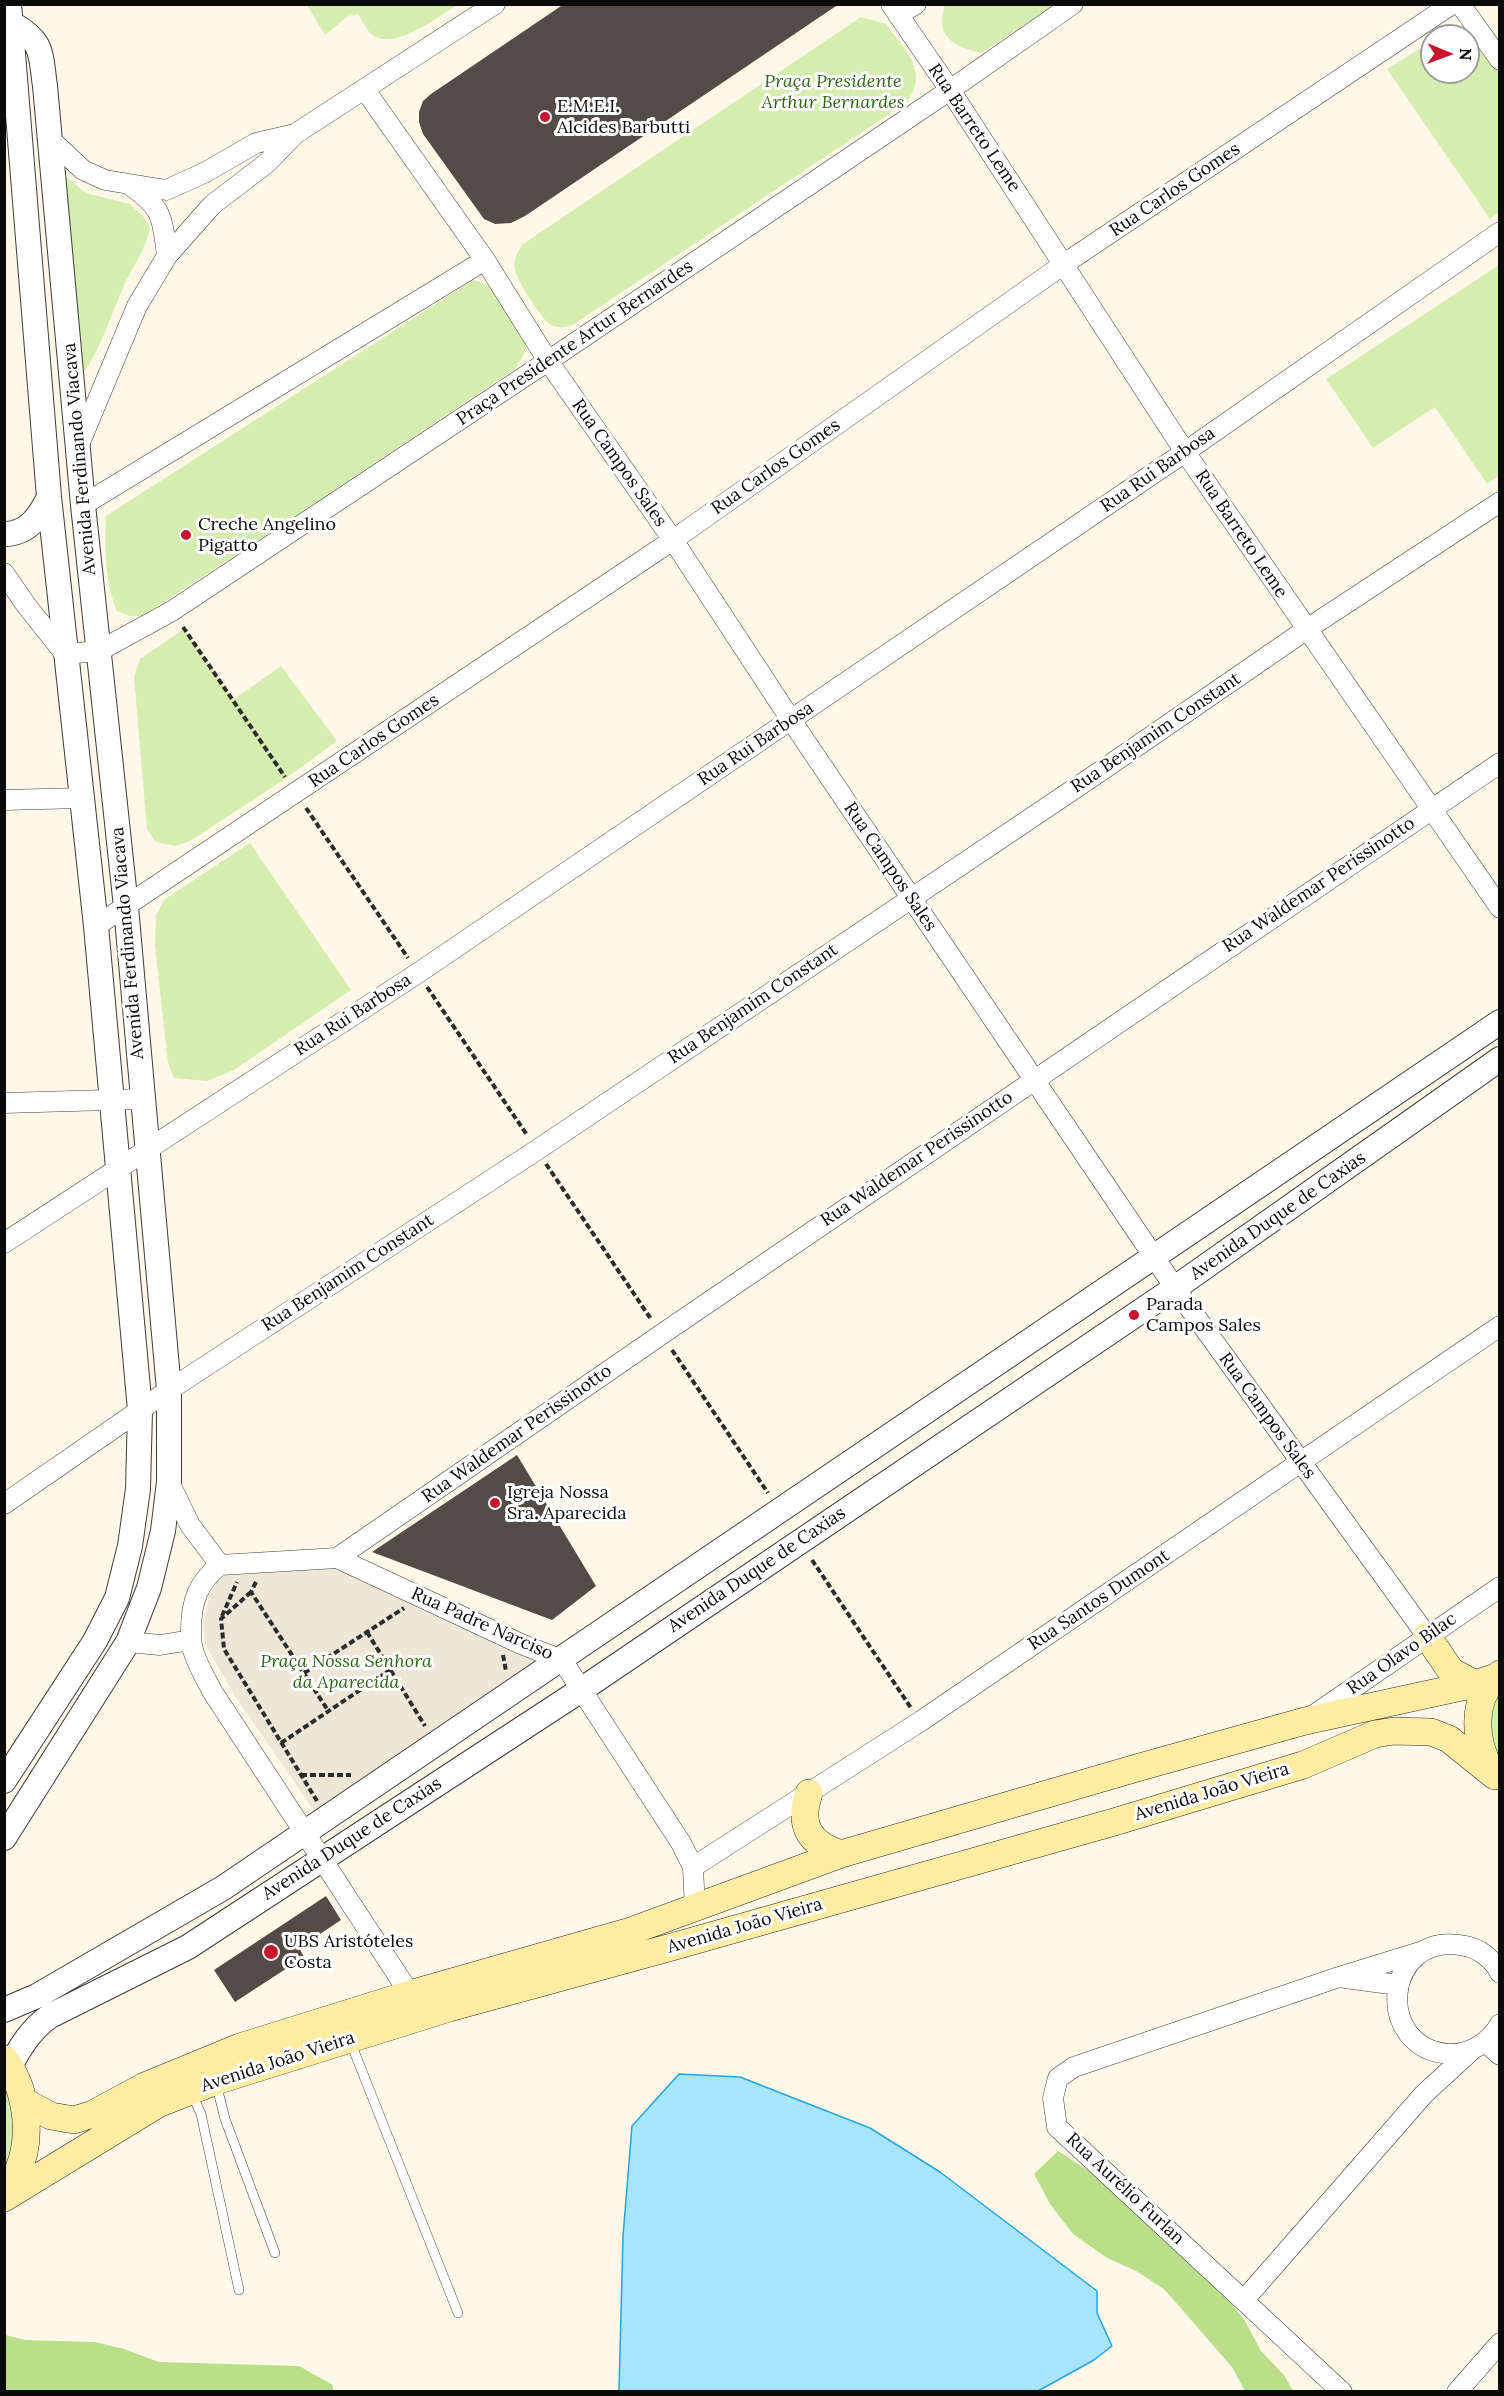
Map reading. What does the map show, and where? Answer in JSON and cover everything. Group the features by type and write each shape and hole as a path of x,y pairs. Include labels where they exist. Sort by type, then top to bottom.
{"main road":[{"path":"1427,1636 1451,1671 1490,1678 1478,1715 1478,1737 1483,1758 1497,1778"},
{"name":"Avenida João Vieira","path":"24,2101 51,2116 74,2120 93,2114 145,2086 240,2047 410,1994 631,1931 841,1854 1305,1721 1490,1678"},
{"name":"Avenida João Vieira","path":"4,2197 158,2104 216,2081 459,2005 1136,1815 1303,1765 1375,1734 1394,1731 1431,1732 1449,1739 1497,1778"},
{"path":"809,1793 803,1819 808,1831 826,1850 841,1854"},
{"path":"4,2197 19,2169 26,2136 24,2101 7,2063"}],"street":[{"path":"77,447 137,306 167,256 212,205 267,163 295,134 495,4"},
{"path":"894,10 916,4"},
{"name":"Praça Presidente Artur Bernardes","path":"65,654 99,651 172,611 548,361 1074,4"},
{"name":"Rua Carlos Gomes","path":"96,926 673,540 1064,264 1452,4"},
{"path":"1460,4 1500,60"},
{"name":"Rua Barreto Leme","path":"894,10 950,90 1185,452 1500,908"},
{"name":"Avenida Ferdinando Viacava","path":"4,1838 128,1642 149,1588 163,1531 169,1482 169,1390 126,907 77,447 51,140 39,46 29,33 8,17"},
{"name":"Avenida Ferdinando Viacava","path":"4,1781 95,1641 117,1598 130,1546 138,1489 140,1410 120,1168 96,926 49,497 8,17"},
{"name":"Rua Campos Sales","path":"365,90 485,260 548,361 673,540 791,720 1175,1288 1427,1636"},
{"path":"51,140 83,170 105,180 166,190 204,172 255,143 295,134"},
{"path":"128,184 158,208 167,256"},
{"name":"Rua Rui Barbosa","path":"4,1243 418,973 1185,452 1358,328 1500,232"},
{"path":"83,506 485,260"},
{"path":"4,534 22,531 31,525 41,513 49,497"},
{"name":"Rua Benjamim Constant","path":"4,1504 169,1390 537,1150 911,897 1095,776 1307,629 1500,502"},
{"path":"4,573 65,654"},
{"name":"Rua Waldemar Perissinotto","path":"337,1558 1500,763"},
{"path":"4,800 82,798"},
{"name":"Avenida Duque de Caxias","path":"4,2010 37,1996 223,1888 1500,1022"},
{"name":"Avenida Duque de Caxias","path":"7,2063 39,2024 50,2016 188,1947 581,1690 1175,1288 1500,1059"},
{"path":"4,1103 142,1099"},
{"name":"Rua Santos Dumont","path":"693,1867 921,1721 1500,1326"},
{"path":"169,1482 190,1525 220,1565 207,1575 194,1596 192,1650 212,1691 410,1994"},
{"name":"Rua Padre Narciso","path":"220,1565 337,1558 521,1644 562,1660 681,1843 693,1867 695,1909"},
{"name":"Rua Olavo Bilac","path":"1305,1721 1500,1587"},
{"path":"128,1642 160,1645 191,1640"},
{"name":"Rua Aurélio Furlan","path":"1342,2391 1057,2127 1053,2098 1058,2078 1074,2067 1436,1945 1453,1943 1470,1947 1485,1955 1500,1973"},
{"path":"1420,1952 1406,1967 1398,1985 1396,2002 1399,2018 1408,2033 1420,2044 1435,2052 1453,2054 1485,2049"},
{"name":"Rua Aurélio Furlan","path":"1339,1977 1398,1985"},
{"path":"1244,2300 1424,2094 1485,2049 1500,2024"},
{"path":"1424,2094 1435,2052"},
{"path":"1456,2391 1500,2343"}],"lane":[{"path":"349,2039 458,2313"},
{"path":"216,2081 225,2119 275,2253"},
{"path":"190,2090 201,2114 238,2290"}],"path":[{"path":"221,1619 251,1592 259,1576"},
{"path":"239,1578 221,1619 224,1649 318,1804 327,1798"},
{"path":"251,1592 329,1712"},
{"path":"304,1673 409,1605"},
{"path":"367,1632 426,1729 434,1724"},
{"path":"506,1675 514,1669"},
{"path":"281,1743 390,1671"},
{"path":"301,1775 361,1775"}],"green space":[{"path":"307,5 458,5 415,31 391,39 380,39 371,34 358,14 348,16 325,35"},
{"path":"944,5 1055,5 981,53 957,45 947,37 942,25"},
{"name":"Praça Presidente Arthur Bernardes","path":"861,17 886,24 912,61 916,80 907,102 574,324 560,327 547,322 525,291 515,270 516,257 523,244"},
{"path":"1480,41 1499,69 1499,212 1490,219 1387,69 1420,48 1420,84 1480,84"},
{"path":"59,171 86,193 130,204 143,216 150,228 145,245 123,288 100,343 83,374"},
{"path":"1499,265 1499,475 1487,484 1435,407 1373,448 1326,379"},
{"path":"473,280 497,287 531,334 524,354 515,369 142,616 130,616 117,611 108,576 106,516"},
{"path":"184,629 233,700 281,666 337,741 285,779 190,841 175,846 156,842 147,829 134,677 140,659"},
{"path":"250,843 351,990 234,1070 207,1081 174,1078 168,1063 155,946 156,915 165,899"},
{"path":"1499,1697 1499,1771 1490,1742 1488,1723 1489,1714"},
{"path":"4,2078 13,2114 14,2136 4,2171"},
{"path":"1058,2151 1144,2207 1222,2291 1245,2321 1261,2351 1284,2375 1293,2391 1245,2391 1232,2367 1164,2289 1136,2271 1107,2258 1073,2234 1050,2204 1034,2174"},
{"path":"5,2335 25,2340 95,2342 124,2349 159,2362 299,2366 333,2385 333,2391 5,2391"}],"shaded area":[{"name":"Praça Nossa Senhora da Aparecida","path":"343,1553 505,1622 565,1658 323,1824 235,1696 205,1644 203,1621 211,1592 230,1558"}],"water":[{"path":"679,2074 740,2077 870,2128 940,2172 1097,2291 1097,2313 1112,2346 1094,2360 1038,2391 619,2391 623,2236 632,2126"}],"building":[{"name":"E.M.E.I. Alcides Barbutti","path":"564,4 839,4 525,216 511,223 495,224 484,219 423,134 419,112 423,101 431,94"},
{"name":"Igreja Nossa Sra. Aparecida","path":"517,1455 596,1586 552,1620 372,1552"},
{"name":"UBS Aristóteles Costa","path":"326,1896 341,1920 299,1948 304,1957 235,2002 214,1970"}],"place":[{"name":"E.M.E.I. Alcides Barbutti","path":"545,117"},
{"name":"Creche Angelino Pigatto","path":"186,535"},
{"name":"Parada Campos Sales","path":"1134,1315"},
{"name":"Igreja Nossa Sra. Aparecida","path":"495,1503"},
{"name":"UBS Aristóteles Costa","path":"271,1952"}]}
